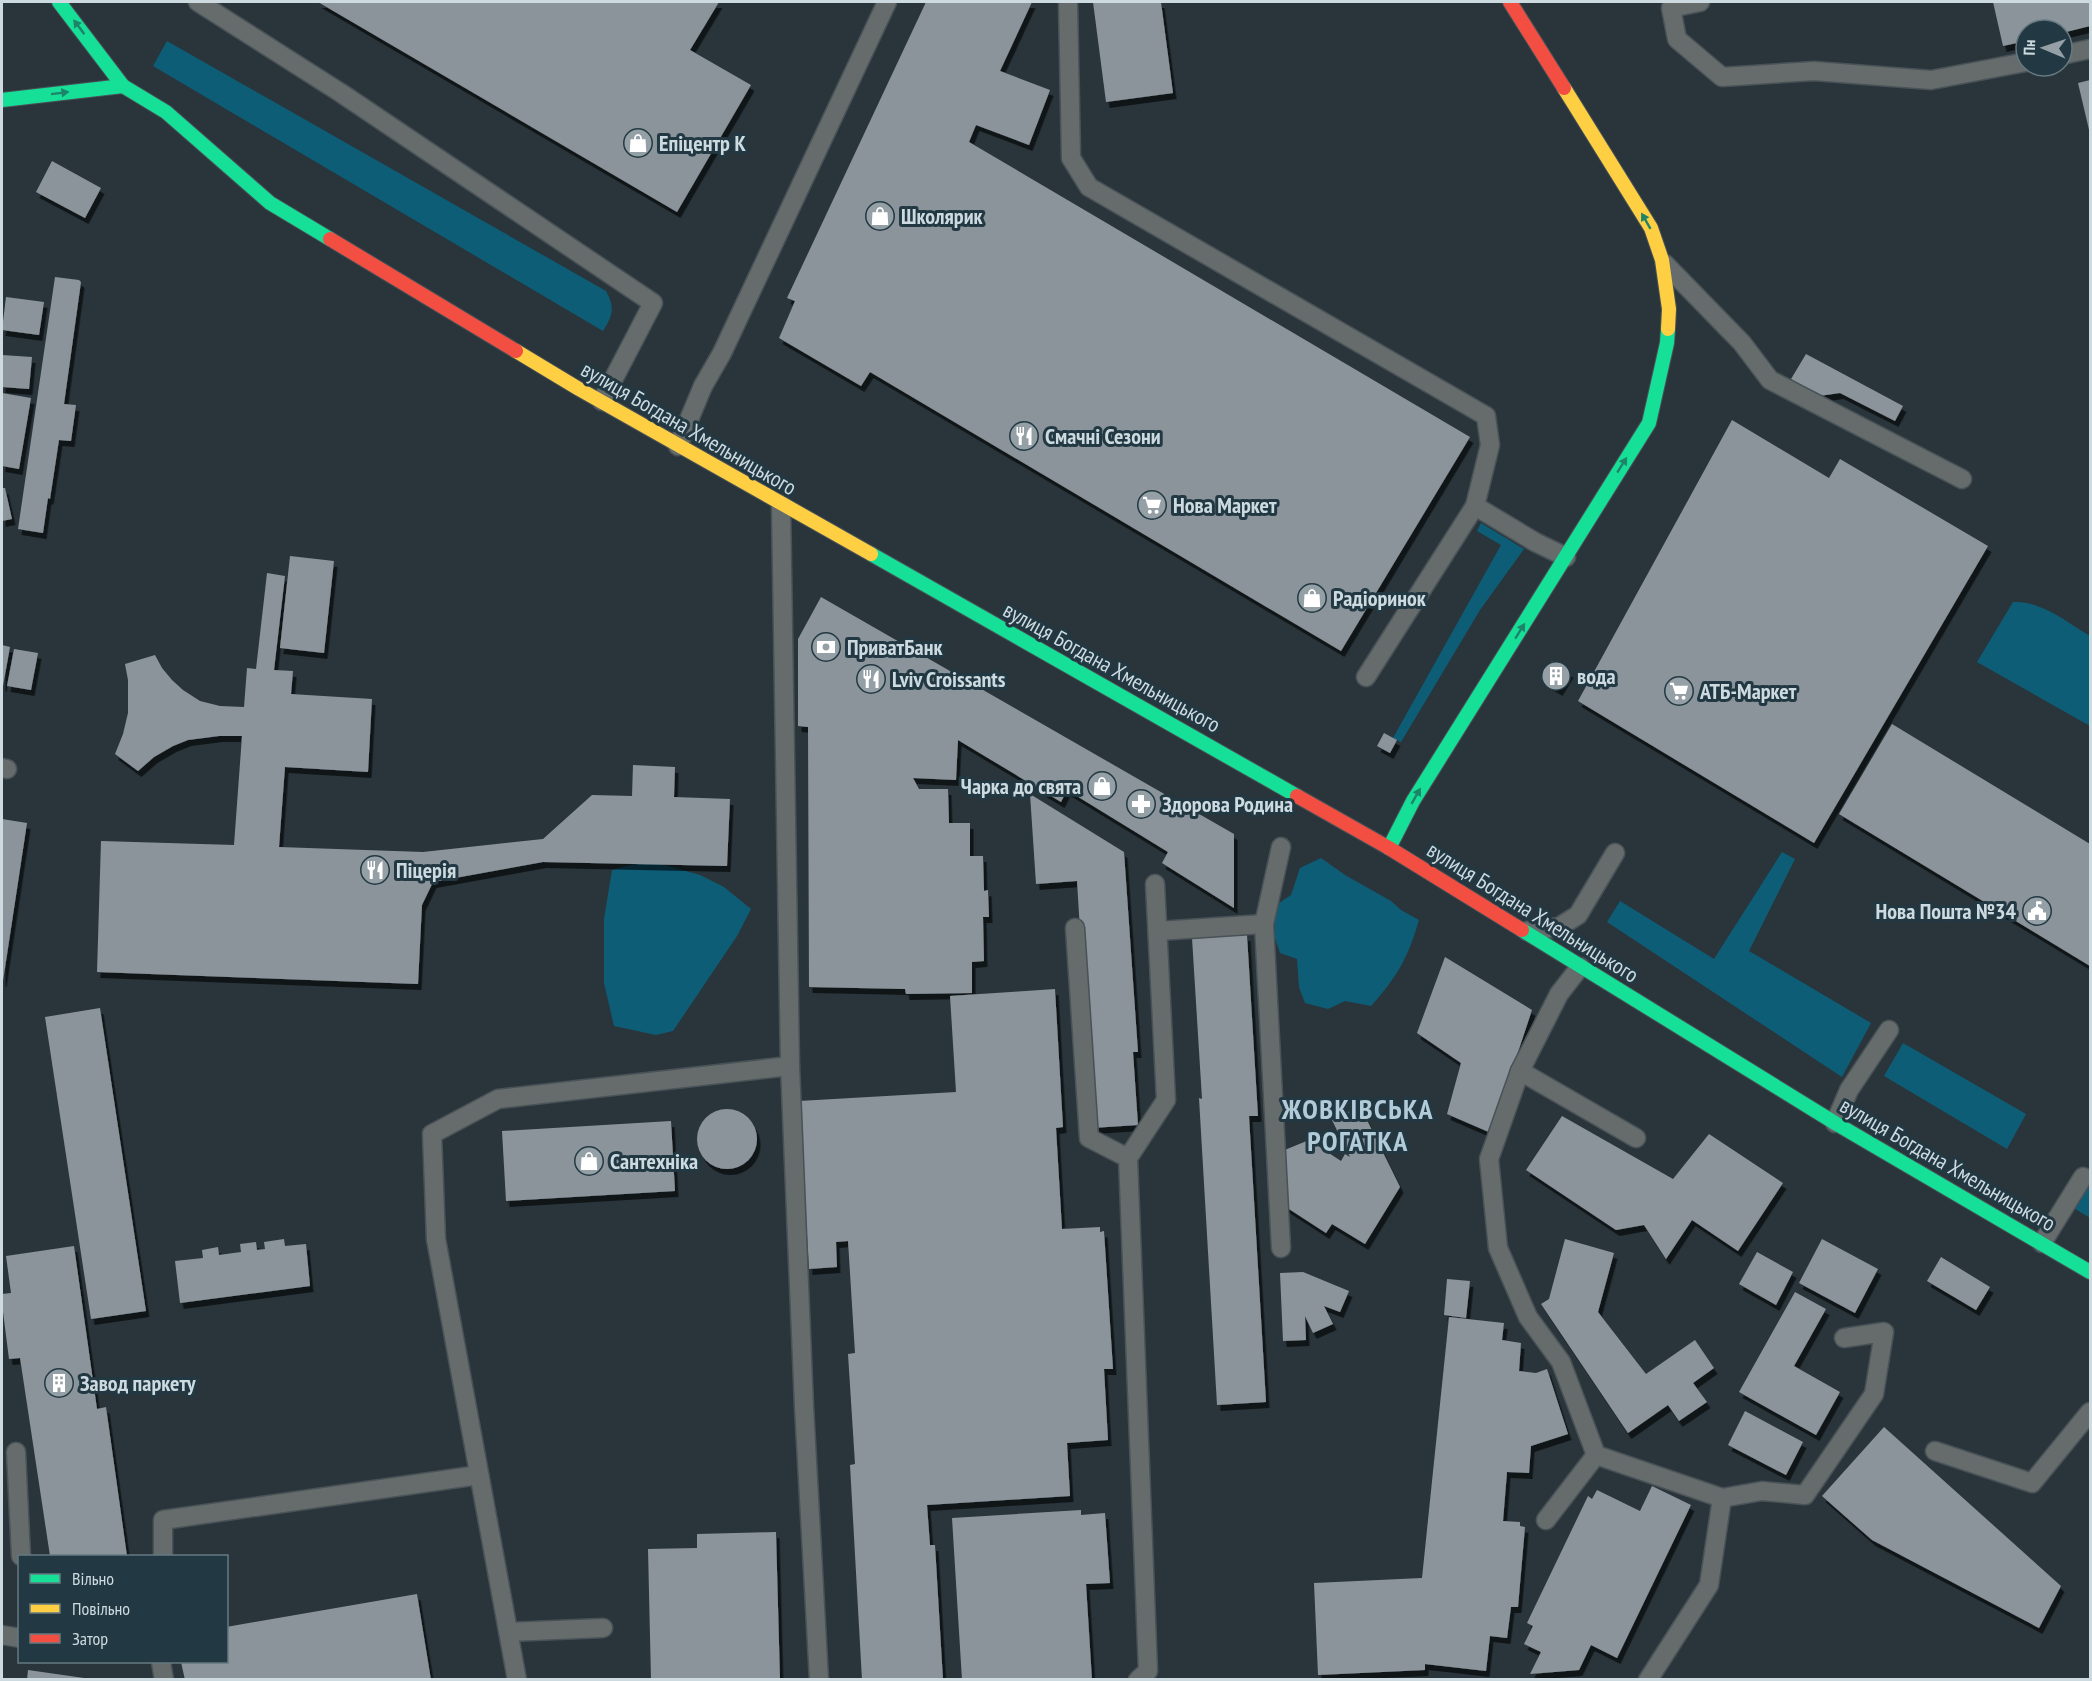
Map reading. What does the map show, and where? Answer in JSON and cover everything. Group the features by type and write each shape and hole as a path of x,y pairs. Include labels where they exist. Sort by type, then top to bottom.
{"main road":[{"name":"вулиця Богдана Хмельницького","path":"60,2 123,86 166,112 270,203 678,446 1389,848 1835,1123 2091,1272"},
{"path":"1389,848 1413,801 1649,423 1667,344 1669,309 1662,260 1651,228 1510,2"},
{"path":"2,100 123,86"}],"lane":[{"path":"198,2 341,93 653,303 602,401"},
{"path":"678,446 704,386 722,353 887,2"},
{"path":"1068,2 1071,158 1089,187 1486,416 1490,445 1475,506 1365,677"},
{"path":"1700,2 1671,9 1677,39 1722,77 1814,71 1932,80 2014,64"},
{"path":"2074,53 2091,49"},
{"path":"1662,260 1742,343 1770,380 1962,479"},
{"path":"781,505 790,1066 804,1406 819,1680"},
{"path":"1475,506 1535,542 1566,557"},
{"path":"1281,847 1264,924 1281,1248"},
{"path":"1525,932 1559,927 1578,915 1615,853"},
{"path":"1138,1680 1148,1671 1128,1158 1167,1100 1155,884"},
{"path":"1158,931 1264,924"},
{"path":"1075,928 1089,1138 1128,1158"},
{"path":"1580,967 1559,994 1520,1071 1489,1159 1498,1248 1528,1317 1562,1362 1596,1455"},
{"path":"1835,1123 1849,1090 1889,1030"},
{"path":"517,1680 436,1239 432,1134 498,1099 790,1066"},
{"path":"1520,1071 1636,1138"},
{"path":"2042,1243 2083,1177"},
{"path":"1596,1455 1722,1498 1761,1491 1805,1496 1874,1394 1884,1332 1844,1338"},
{"path":"1935,1451 2032,1483 2091,1413"},
{"path":"16,1452 21,1555"},
{"path":"1546,1520 1596,1455"},
{"path":"163,1555 163,1520 479,1475"},
{"path":"1648,1680 1709,1585 1722,1498"},
{"path":"509,1632 603,1628"},
{"path":"2,1635 18,1638"},
{"path":"161,1663 164,1680"}],"shaded area":[{"path":"167,41 606,291 612,311 603,331 153,66"},
{"path":"1481,523 1524,549 1480,610 1401,742 1393,738 1501,545 1477,531"},
{"path":"2013,602 2023,602 2044,608 2090,636 2090,726 1977,662"},
{"path":"1782,852 1795,859 1749,951 1871,1023 1842,1077 1607,922 1620,901 1714,959"},
{"path":"1321,858 1419,920 1401,966 1371,1006 1345,1001 1328,1009 1305,1003 1299,987 1297,959 1280,953 1274,935 1276,905 1291,895 1300,868"},
{"path":"647,860 700,875 724,887 751,909 737,936 673,1031 656,1035 614,1026 604,983 604,919 612,870"},
{"path":"1903,1043 2026,1114 2007,1149 1884,1076"},
{"path":"2090,1181 2090,1218 2066,1203"}],"building":[{"name":"Епіцентр К","path":"318,2 719,2 690,50 751,85 677,212"},
{"path":"926,2 1032,2 1000,71 1050,90 1029,145 976,125 969,142 1470,437 1341,651 870,372 861,386 779,338 795,301 787,298"},
{"path":"1093,2 1161,2 1173,93 1106,102"},
{"path":"1993,2 2090,2 2090,26 2074,30 2074,18 2014,18 2014,44 2003,46"},
{"path":"2090,80 2090,134 2078,83"},
{"path":"52,161 101,188 85,218 36,192"},
{"path":"55,277 81,282 64,404 76,405 71,441 59,440 43,533 18,529"},
{"path":"6,297 44,302 39,335 2,330"},
{"path":"1806,354 1903,406 1895,421 1840,393 1819,396 1791,379"},
{"path":"2,355 32,357 29,389 2,387"},
{"path":"2,393 31,398 19,469 2,466"},
{"path":"1732,420 1829,478 1840,459 1988,546 1814,843 1578,701"},
{"path":"2,488 5,488 12,519 2,521"},
{"path":"290,556 334,561 324,653 280,648"},
{"path":"267,573 285,576 274,670 293,671 291,694 372,699 368,772 285,767 279,847 423,852 543,839 592,795 632,796 633,765 675,767 674,797 730,799 727,866 543,862 433,882 422,905 418,984 97,972 101,841 234,845 242,736 188,740 154,757 138,771 115,754 128,713 128,680 125,664 155,655 172,680 200,701 220,706 244,707 247,668 256,669"},
{"path":"821,597 1234,834 1234,908 1162,863 1168,852 1067,790 1061,802 958,740 956,780 913,778 919,789 948,789 949,823 970,823 970,856 983,856 984,891 988,890 989,917 983,917 984,961 972,962 972,993 906,994 905,989 809,987 808,727 798,726 798,639"},
{"path":"2,645 10,647 3,686 2,686"},
{"path":"14,649 38,653 31,690 7,686"},
{"name":"вода","path":"1552,661 1570,672 1559,690 1541,679"},
{"path":"1892,724 2090,844 2090,966 1839,814"},
{"path":"1384,733 1397,740 1390,753 1377,746"},
{"path":"1030,794 1124,852 1138,1052 1133,1052 1138,1125 1092,1128 1077,881 1036,884"},
{"path":"2,819 27,823 3,981 2,981"},
{"path":"1247,935 1258,1116 1249,1116 1266,1402 1217,1405 1192,938"},
{"path":"1445,957 1532,1010 1491,1133 1447,1114 1461,1063 1417,1033"},
{"path":"1055,989 1063,1127 1056,1128 1062,1229 1100,1227 1100,1232 1104,1231 1113,1369 1104,1369 1108,1440 1067,1443 1070,1496 927,1505 930,1545 935,1545 943,1680 862,1680 850,1465 855,1464 848,1354 855,1353 848,1241 836,1242 837,1267 809,1269 799,1101 956,1092 950,996"},
{"path":"100,1008 146,1311 91,1319 45,1017"},
{"path":"1360,1106 1400,1187 1365,1244 1332,1224 1326,1233 1272,1198 1275,1154 1309,1140 1341,1161 1345,1154 1350,1157 1332,1120"},
{"path":"727,1109 744,1114 752,1122 757,1139 752,1156 744,1164 727,1169 710,1164 702,1156 697,1139 702,1122 710,1114"},
{"path":"1562,1116 1673,1179 1709,1134 1783,1183 1738,1251 1692,1220 1666,1259 1644,1225 1616,1230 1526,1170"},
{"name":"Сантехніка","path":"671,1121 675,1191 506,1201 502,1131"},
{"path":"284,1239 285,1246 306,1244 310,1286 180,1303 175,1261 203,1258 202,1250 218,1247 219,1255 241,1252 240,1244 256,1242 257,1250 265,1249 264,1242"},
{"path":"1565,1239 1614,1253 1598,1312 1646,1374 1695,1340 1714,1368 1693,1383 1707,1402 1679,1421 1668,1405 1628,1433 1541,1304 1549,1299"},
{"path":"1822,1239 1878,1269 1855,1313 1799,1283"},
{"name":"Завод паркету","path":"74,1246 97,1409 106,1407 127,1555 50,1555 20,1358 9,1359 2,1304 2,1294 11,1293 6,1256"},
{"path":"1757,1252 1793,1272 1776,1305 1739,1284"},
{"path":"1941,1257 1990,1287 1976,1310 1927,1281"},
{"path":"1303,1272 1349,1291 1340,1312 1324,1306 1333,1324 1313,1333 1305,1316 1306,1340 1283,1341 1280,1273"},
{"path":"1447,1279 1470,1281 1466,1318 1444,1315"},
{"path":"1795,1292 1826,1309 1794,1366 1840,1392 1816,1435 1739,1392"},
{"path":"1449,1317 1504,1323 1502,1340 1521,1343 1519,1371 1536,1373 1547,1369 1568,1434 1531,1446 1529,1473 1507,1472 1503,1521 1520,1522 1520,1526 1525,1527 1518,1607 1511,1607 1507,1638 1490,1636 1486,1671 1425,1664 1425,1670 1318,1675 1314,1583 1422,1578"},
{"path":"1745,1411 1803,1442 1786,1475 1728,1445"},
{"path":"1884,1427 2061,1586 2039,1628 1872,1540 1822,1496"},
{"path":"1652,1486 1691,1505 1617,1658 1591,1645 1579,1670 1530,1674 1541,1652 1524,1644 1533,1626 1527,1623 1588,1496 1592,1499 1597,1490 1640,1511"},
{"path":"1081,1510 1081,1515 1105,1513 1110,1583 1086,1584 1092,1680 962,1680 952,1518"},
{"path":"776,1532 780,1680 651,1680 648,1549 697,1548 697,1534"},
{"path":"417,1594 431,1680 185,1680 181,1663 228,1663 228,1627"},
{"path":"28,1670 84,1678 84,1680 27,1680"}],"traffic: fast":[{"path":"59,2 123,86 166,112 270,203 330,239"},
{"path":"2,100 123,86"},
{"path":"1389,848 1413,801 1649,423 1668,329"},
{"path":"871,554 1297,796"},
{"path":"1522,930 1835,1123 2090,1272"}],"traffic: slow":[{"path":"1564,88 1651,228 1662,260 1669,309 1668,329"},
{"path":"516,351 871,554"}],"traffic: jam":[{"path":"1510,2 1564,88"},
{"path":"330,239 516,351"},
{"path":"1297,796 1389,848 1522,930"}],"place":[{"name":"Епіцентр К","path":"638,143"},
{"name":"Школярик","path":"880,216"},
{"name":"Смачні Сезони","path":"1024,436"},
{"name":"Нова Маркет","path":"1152,505"},
{"name":"Радіоринок","path":"1312,598"},
{"name":"ПриватБанк","path":"826,647"},
{"name":"вода","path":"1556,676"},
{"name":"Lviv Croissants","path":"871,679"},
{"name":"АТБ-Маркет","path":"1679,691"},
{"name":"Чарка до свята","path":"1102,786"},
{"name":"Здорова Родина","path":"1141,804"},
{"name":"Піцерія","path":"375,870"},
{"name":"Нова Пошта №34","path":"2037,911"},
{"name":"Сантехніка","path":"589,1161"},
{"name":"Завод паркету","path":"59,1383"}],"district":[{"name":"ЖОВКІВСЬКА РОГАТКА","path":"1358,1124"}]}
